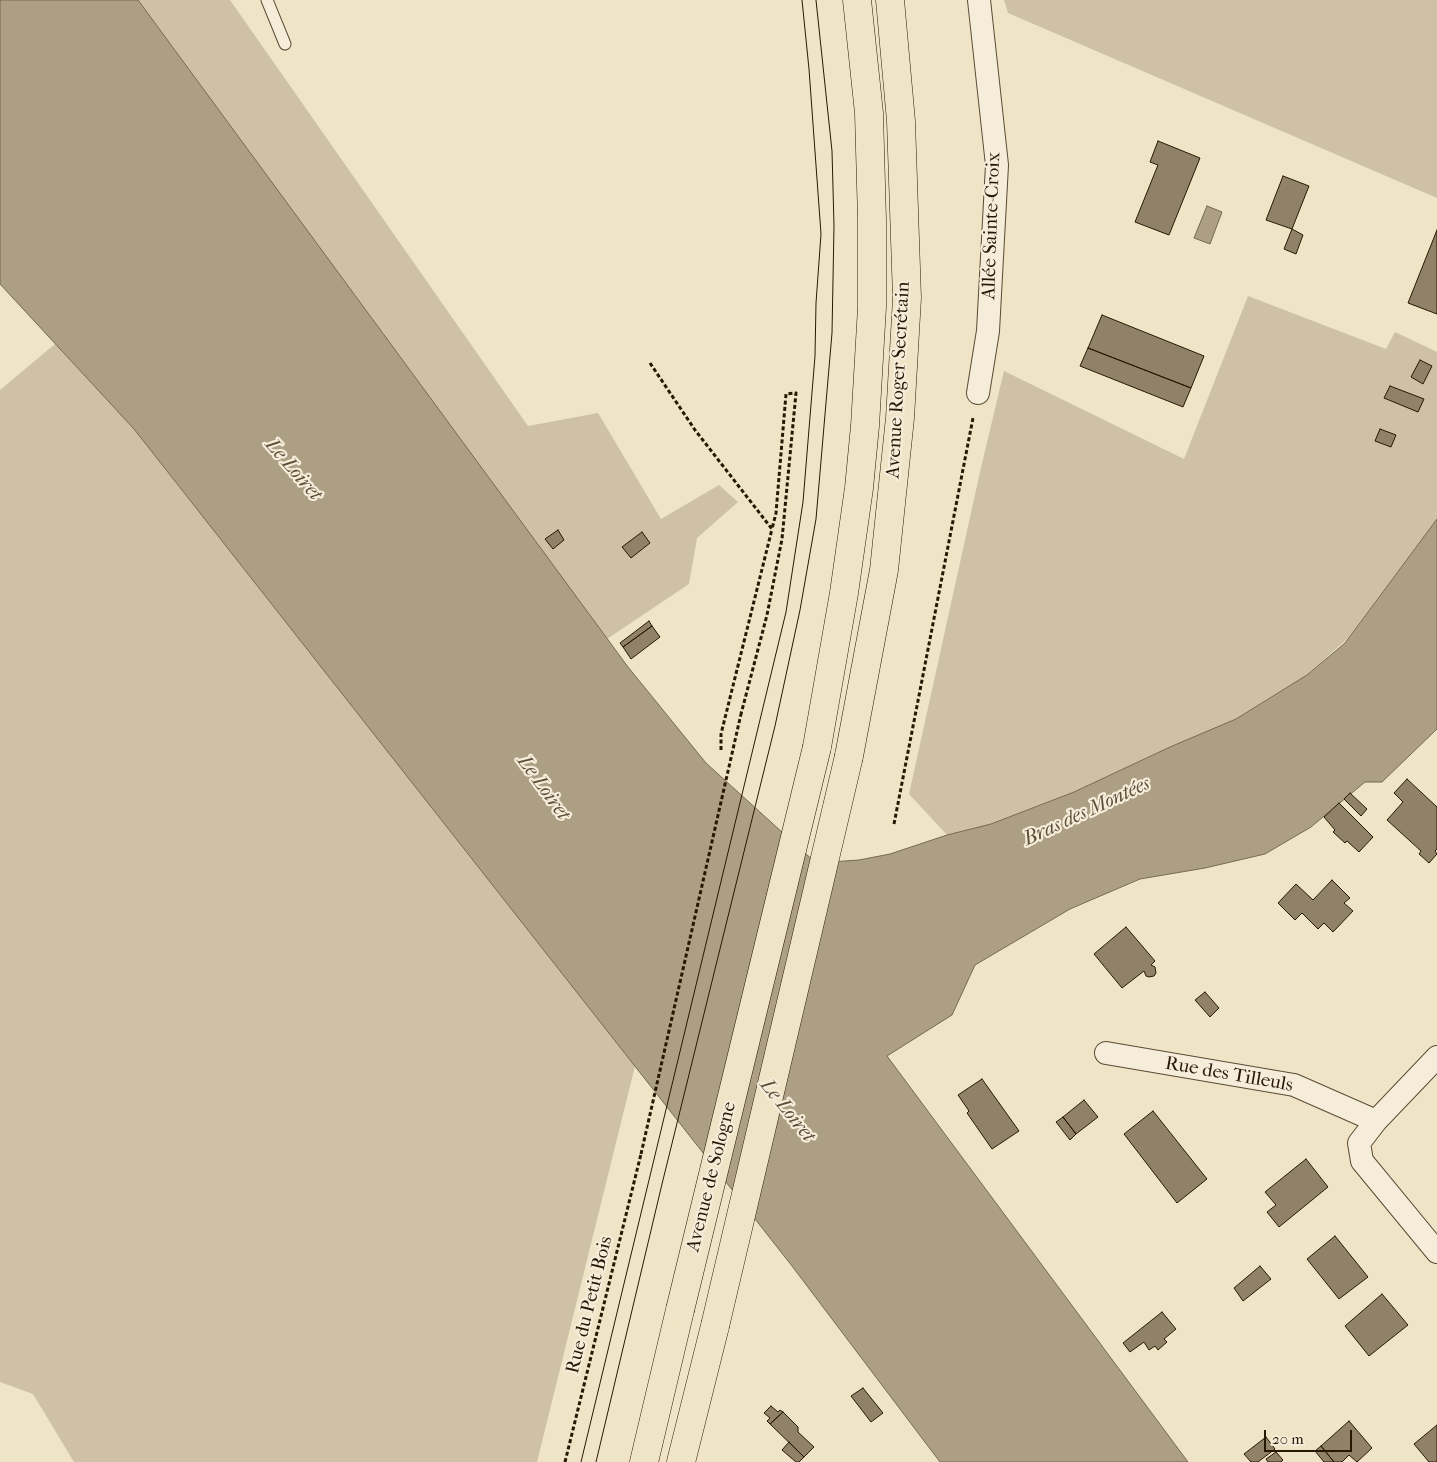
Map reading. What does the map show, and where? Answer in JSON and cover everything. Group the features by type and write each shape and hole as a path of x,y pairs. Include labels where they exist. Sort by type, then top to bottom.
{"main road":[{"name":"Avenue Roger Secrétain","path":"817,747 844,593 859,488 865,426 872,307 869,113 857,0"},
{"name":"Avenue Roger Secrétain","path":"849,756 884,570 900,418 907,298 902,121 890,0"},
{"name":"Avenue de Sologne","path":"643,1462 817,747"},
{"name":"Avenue de Sologne","path":"681,1462 715,1326 849,756"}],"street":[{"name":"Allée Sainte-Croix","path":"978,393 988,331 997,165 979,0"},
{"name":"Rue des Tilleuls","path":"1106,1053 1294,1085 1376,1121"},
{"path":"1437,1057 1376,1121 1359,1143 1362,1161 1437,1252"}],"lane":[{"path":"267,0 285,44"}],"path":[{"path":"650,362 695,430 772,528 721,734 722,750"},
{"name":"Rue du Petit Bois","path":"565,1462 641,1154 742,714 767,615 782,539 796,393 786,394 776,513 772,528"},
{"path":"894,824 978,393"}],"shaded area":[{"path":"138,0 230,0 528,426 598,413 661,519 719,485 738,502 697,538 689,584 607,639"},
{"path":"1004,0 1437,0 1437,198 1008,13"},
{"path":"1248,296 1386,349 1395,332 1437,352 1437,519 1348,638 1307,675 1236,719 1170,747 1074,792 991,824 947,835 909,794 1004,371 1184,459"},
{"path":"55,344 134,429 635,1066 537,1462 74,1462 33,1394 0,1382 0,390"}],"water":[{"path":"0,0 138,0 628,667 706,763 816,863 859,860 890,854 947,835 991,824 1074,792 1170,747 1236,719 1307,675 1345,643 1437,519 1437,729 1382,782 1365,782 1311,827 1265,854 1205,868 1140,879 1070,909 975,965 952,1015 887,1056 1188,1462 940,1462 792,1266 134,429 0,284"},
{"path":"1207,206 1222,212 1210,244 1194,238"}],"building":[{"path":"1158,141 1200,158 1169,235 1135,222 1158,165 1150,162"},
{"path":"1283,176 1309,186 1292,229 1266,220"},
{"path":"1292,229 1303,235 1296,254 1284,249"},
{"path":"1437,230 1437,314 1408,303"},
{"path":"1102,315 1204,356 1191,388 1088,348"},
{"path":"1088,348 1191,388 1183,407 1080,366"},
{"path":"1420,360 1432,366 1423,384 1411,377"},
{"path":"1390,386 1424,399 1418,412 1384,398"},
{"path":"1380,429 1396,435 1391,447 1375,441"},
{"path":"558,530 564,540 553,549 545,539"},
{"path":"642,532 650,543 631,558 622,547"},
{"path":"649,621 652,626 623,647 620,643"},
{"path":"652,626 660,637 631,659 623,647"},
{"path":"1407,779 1437,807 1437,849 1435,851 1437,854 1429,863 1419,854 1421,851 1387,820 1403,802 1394,793"},
{"path":"1350,793 1367,809 1361,816 1344,799"},
{"path":"1339,803 1373,837 1359,852 1333,832 1335,830 1324,817"},
{"path":"1332,880 1350,898 1344,903 1353,911 1333,932 1324,923 1318,929 1302,913 1295,920 1278,903 1296,884 1313,900"},
{"path":"1126,927 1155,961 1151,965 1155,967 1156,973 1154,976 1149,977 1146,976 1144,971 1122,988 1094,954"},
{"path":"1205,992 1219,1008 1210,1017 1195,1000"},
{"path":"982,1079 1019,1131 992,1149 967,1113 969,1111 958,1095"},
{"path":"1084,1100 1098,1117 1076,1134 1063,1117"},
{"path":"1153,1111 1207,1179 1177,1203 1124,1134"},
{"path":"1063,1117 1076,1134 1070,1140 1056,1122"},
{"path":"1306,1159 1328,1187 1279,1227 1267,1212 1276,1205 1265,1192"},
{"path":"1335,1236 1368,1277 1339,1299 1307,1259"},
{"path":"1260,1266 1271,1279 1243,1301 1234,1288"},
{"path":"1382,1294 1408,1325 1369,1356 1345,1326"},
{"path":"1162,1312 1176,1329 1164,1339 1167,1342 1158,1350 1155,1346 1149,1350 1144,1342 1130,1352 1123,1343"},
{"path":"863,1388 883,1413 871,1422 851,1396"},
{"path":"771,1406 778,1412 780,1410 783,1412 770,1424 767,1421 770,1418 764,1413"},
{"path":"783,1412 798,1427 798,1432 814,1447 804,1457 770,1424"},
{"path":"1349,1421 1372,1448 1357,1462 1349,1455 1342,1462 1334,1462 1321,1446"},
{"path":"1437,1425 1437,1462 1429,1462 1414,1444"},
{"path":"1266,1437 1275,1449 1258,1462 1251,1462 1244,1454"},
{"path":"789,1442 804,1457 799,1462 796,1462 782,1450"},
{"path":"1321,1446 1334,1462 1324,1462 1315,1451"},
{"path":"1276,1452 1283,1460 1281,1462 1268,1462 1266,1459"}],"tram line":[{"path":"581,1462 786,612 803,502 815,356 816,303 821,234 802,0"},
{"path":"596,1462 662,1184 775,726 800,610 816,519 832,333 834,226 832,151 816,0"}],"water label":[{"name":"Le Loiret","path":"293,470"},
{"name":"Le Loiret","path":"543,788"},
{"name":"Bras des Montées","path":"1087,812"},
{"name":"Le Loiret","path":"787,1111"}]}
